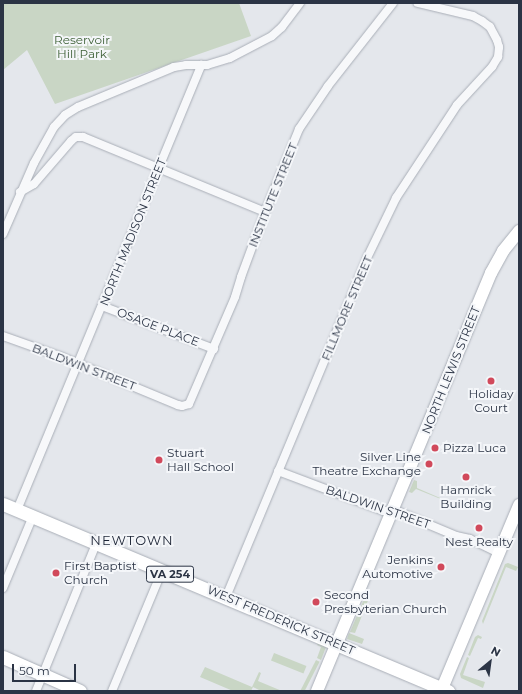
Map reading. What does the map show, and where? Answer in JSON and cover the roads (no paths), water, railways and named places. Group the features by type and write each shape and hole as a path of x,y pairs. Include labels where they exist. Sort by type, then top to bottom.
{"main road":[{"name":"WEST FREDERICK STREET","path":"3,504 444,690"},
{"path":"3,657 80,691"}],"street":[{"path":"3,234 20,192 34,163 54,127 68,112 174,67 215,64 230,58 263,42 278,31 300,3"},
{"name":"INSTITUTE STREET","path":"186,406 191,401 214,349 235,297 265,212 299,128 392,3"},
{"name":"FILLMORE STREET","path":"226,597 367,258 396,198 457,105 494,65 499,53 497,40 490,27 479,19 418,3"},
{"name":"NORTH MADISON STREET","path":"17,510 201,65"},
{"path":"20,192 34,184 76,137 90,140 265,212"},
{"name":"NORTH LEWIS STREET","path":"317,691 491,273 503,251 519,231"},
{"name":"OSAGE PLACE","path":"102,306 214,349"},
{"name":"BALDWIN STREET","path":"3,336 78,364 178,405 186,406"},
{"name":"BALDWIN STREET","path":"278,471 384,511 399,512 456,536 470,539 499,553"},
{"path":"444,690 519,505"},
{"path":"3,588 33,516"},
{"path":"36,691 96,544"},
{"path":"112,691 162,571"}],"place":[{"name":"Holiday Court","path":"491,381"},
{"name":"Pizza Luca","path":"435,448"},
{"name":"Stuart Hall School","path":"159,460"},
{"name":"Silver Line Theatre Exchange","path":"429,464"},
{"name":"Hamrick Building","path":"466,477"},
{"name":"Nest Realty","path":"479,528"},
{"name":"Jenkins Automotive","path":"441,567"},
{"name":"First Baptist Church","path":"56,573"},
{"name":"Second Presbyterian Church","path":"316,602"}],"district":[{"name":"NEWTOWN","path":"132,540"}],"park label":[{"name":"Reservoir Hill Park","path":"82,47"}]}
